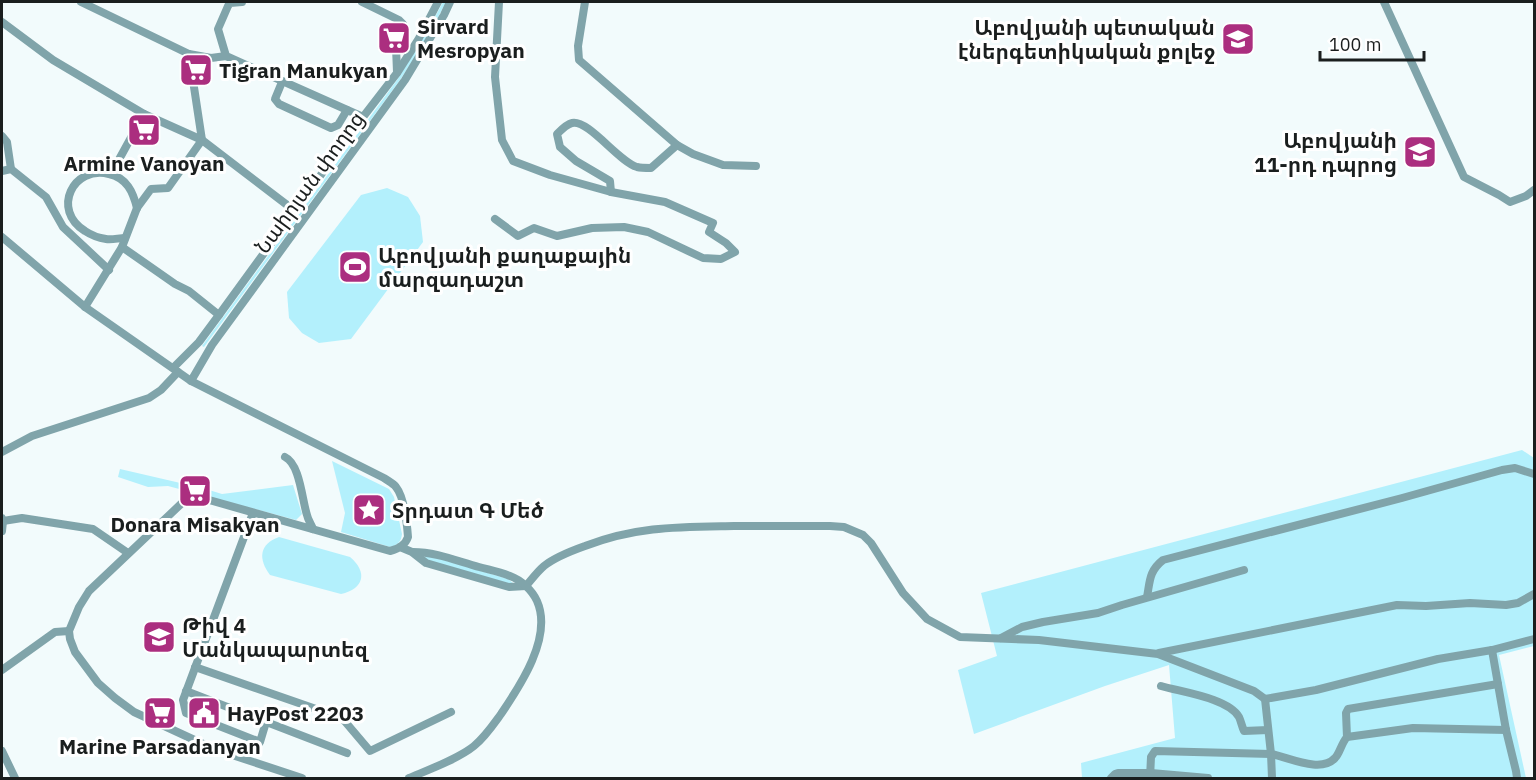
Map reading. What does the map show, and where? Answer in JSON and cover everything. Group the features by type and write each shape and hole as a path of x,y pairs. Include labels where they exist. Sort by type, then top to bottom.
{"street":[{"path":"81,2 189,54 211,58 226,56 363,117"},
{"path":"226,56 218,29 230,3 242,2"},
{"path":"362,2 403,24 403,32 396,47 397,73"},
{"name":"Նաիրյան փողոց","path":"2,452 32,436 149,398 161,390 199,342 397,73 438,2"},
{"name":"Նաիրյան փողոց","path":"191,381 212,345 405,80 450,2"},
{"path":"495,219 518,236 534,228 557,236 592,228 624,227 648,232 703,258 721,259 735,252 709,232 713,223 665,202 611,192 550,176 513,161 502,140 495,77 499,2"},
{"path":"585,2 578,46 579,60 677,145 693,154 723,165 756,166"},
{"path":"1384,2 1464,177 1510,202 1534,190"},
{"path":"2,22 53,60 144,114 202,140 295,211"},
{"path":"85,307 122,247 137,208 151,189 168,188 202,140 189,54"},
{"path":"282,81 275,99 279,104 331,128 339,125 347,110"},
{"path":"111,174 144,114"},
{"path":"611,192 610,181 576,161 560,147 557,134 570,123 579,123 635,167 651,168 677,145"},
{"path":"2,136 7,142 11,169 46,197 63,227 109,270"},
{"path":"2,171 11,169"},
{"path":"125,238 106,239 81,229 69,213 69,196 72,188 92,173 111,174 121,178 128,186 137,208"},
{"path":"2,237 85,307 191,381 390,482 399,492 408,533 407,540 403,545 390,551 202,498 188,499 89,591 69,631 75,652 98,683 134,712 214,749 302,778"},
{"path":"122,247 175,284 189,291 219,315"},
{"path":"285,457 291,460 296,470 307,518 313,529"},
{"path":"1147,597 1155,567 1163,560 1503,470 1515,468 1534,474"},
{"path":"254,513 183,700 186,713 260,742 266,722"},
{"path":"2,531 2,519 22,518 93,529 128,553"},
{"path":"526,586 537,572 556,558 592,543 631,532 690,527 830,526 844,527 863,535 872,543 903,593 927,619 960,637 1039,640 1158,654 1254,691 1265,699 1316,690 1438,659 1492,650 1534,639"},
{"path":"403,545 412,552 429,552 512,576 526,586 537,601 540,613 539,639 533,658 519,687 493,726 474,747 409,778"},
{"path":"1000,638 1022,627 1098,613 1244,570"},
{"path":"1158,654 1398,605 1470,603 1506,605 1518,603 1534,594"},
{"path":"2,670 56,632 69,631"},
{"path":"1492,650 1517,778"},
{"path":"195,667 342,718 370,751 451,712"},
{"path":"1347,738 1346,713 1348,710 1498,684"},
{"path":"1161,686 1217,701 1231,708 1239,717 1244,731 1268,730"},
{"path":"186,691 346,753"},
{"path":"1265,699 1272,778"},
{"path":"1150,776 1151,757 1155,752 1271,754 1309,765 1319,765 1334,760 1347,738 1413,728 1506,730"},
{"path":"2,751 15,778"},
{"path":"1111,778 1118,773 1208,778"}],"shaded area":[{"path":"443,2 446,2 427,38 400,80 204,347 202,346 397,80"},
{"name":"Աբովյանի քաղաքային մարզադաշտ","path":"387,188 408,197 420,216 423,242 351,339 319,343 302,333 289,318 287,292 361,195"},
{"path":"1522,450 1534,458 1534,646 1499,655 1526,778 1082,778 1081,763 1175,738 1169,665 974,734 958,670 997,656 981,593"},
{"path":"332,461 389,489 394,497 402,534 397,544 390,547 341,532 345,513"},
{"path":"120,469 189,485 202,480 205,481 209,490 222,494 293,485 302,514 296,520 168,486 148,487 118,477"},
{"path":"279,537 350,557 361,574 359,584 349,592 341,594 270,575 262,553 267,544"},
{"path":"424,556 508,579 513,583 427,560"}],"place":[{"name":"Sirvard Mesropyan","path":"394,38"},
{"name":"Աբովյանի պետական էներգետիկական քոլեջ","path":"1238,39"},
{"name":"Tigran Manukyan","path":"196,70"},
{"name":"Armine Vanoyan","path":"144,130"},
{"name":"Աբովյանի 11-րդ դպրոց","path":"1420,152"},
{"name":"Աբովյանի քաղաքային մարզադաշտ","path":"355,267"},
{"name":"Donara Misakyan","path":"195,491"},
{"name":"Տրդատ Գ Մեծ","path":"369,510"},
{"name":"Թիվ 4 Մանկապարտեզ","path":"159,637"},
{"name":"Marine Parsadanyan","path":"160,713"},
{"name":"HayPost 2203","path":"204,713"}]}
